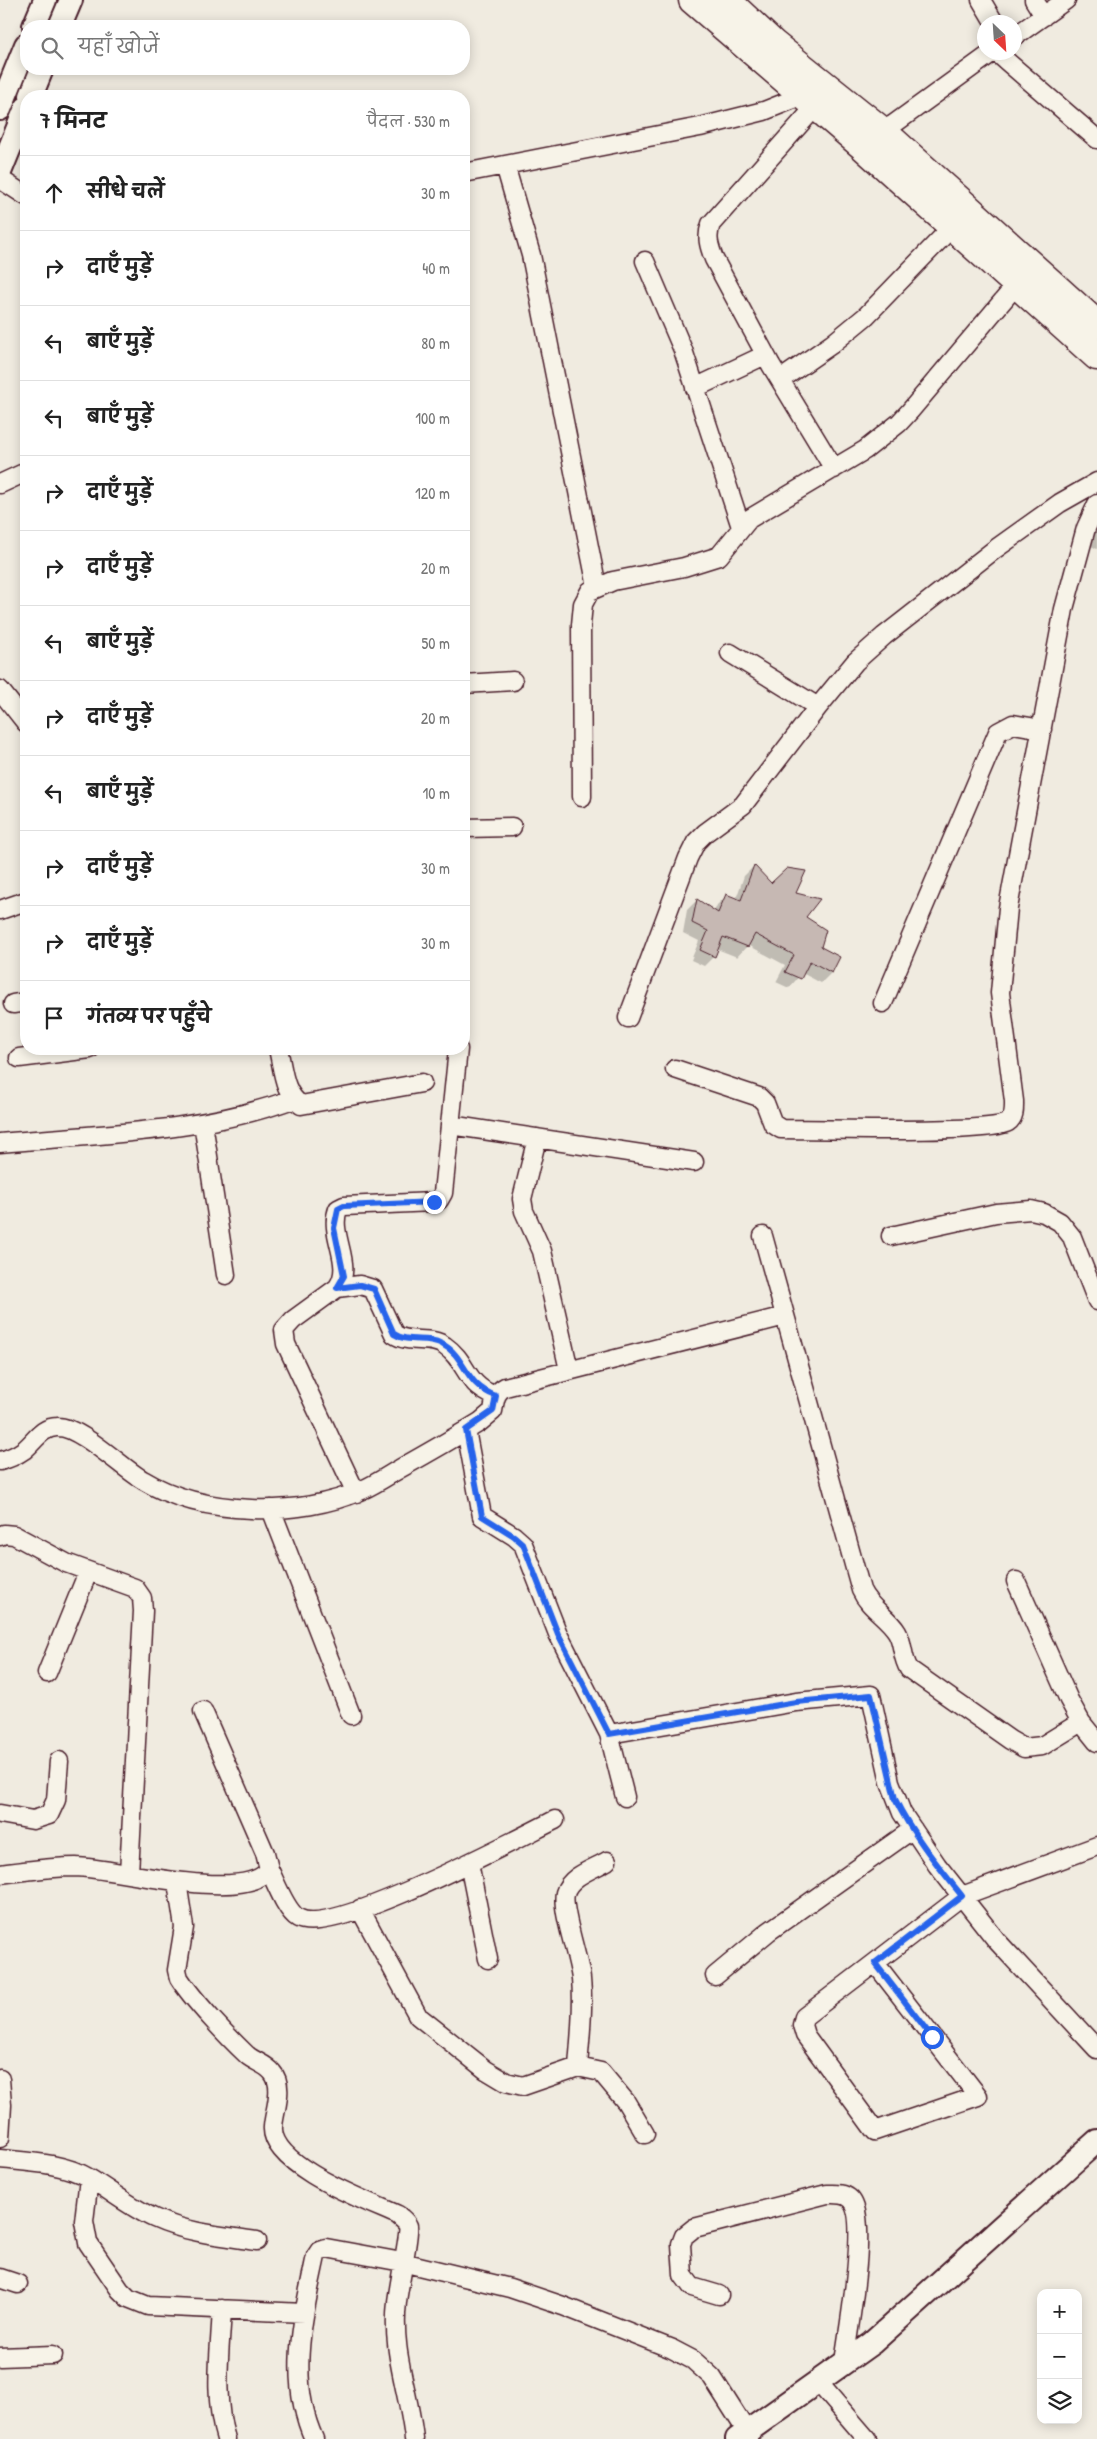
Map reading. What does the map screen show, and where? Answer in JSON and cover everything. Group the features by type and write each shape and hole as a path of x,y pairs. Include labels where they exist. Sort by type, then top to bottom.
{"main road":[{"path":"693,0 773,71 810,100 873,139 953,226 1097,356"},
{"path":"726,0 873,139 1097,325"}],"street":[{"path":"37,20 45,0"},
{"path":"63,20 71,0"},
{"path":"981,0 990,15"},
{"path":"1034,0 1044,16"},
{"path":"1022,31 1066,0"},
{"path":"0,109 20,60"},
{"path":"873,139 984,60"},
{"path":"1004,60 1097,139"},
{"path":"33,90 40,75"},
{"path":"470,172 700,127 810,100"},
{"path":"810,100 723,210 708,232 708,243 714,258 765,354 834,470"},
{"path":"0,172 20,123"},
{"path":"505,165 532,255 597,587"},
{"path":"0,179 20,192"},
{"path":"780,380 832,344 866,316 953,226"},
{"path":"645,260 683,350 741,527"},
{"path":"582,797 581,625 585,596 597,587 719,556 741,527 764,509 834,470 865,450 899,424 1017,284"},
{"path":"695,388 765,354"},
{"path":"0,484 20,475"},
{"path":"628,1018 688,858 696,842 743,805 855,662 928,600 1028,525 1097,482"},
{"path":"675,1069 759,1097 765,1104 773,1124 781,1129 943,1129 1000,1126 1009,1121 1014,1112 1014,1101 1002,1020 1001,968 1008,908 1064,609 1086,528 1097,504"},
{"path":"730,653 818,707"},
{"path":"470,684 512,681"},
{"path":"0,690 20,715"},
{"path":"883,1003 998,732 1013,724 1042,729"},
{"path":"470,828 512,827"},
{"path":"0,910 20,903"},
{"path":"19,1058 43,1055"},
{"path":"279,1055 287,1089 293,1100 301,1105 422,1083"},
{"path":"356,1493 284,1336 284,1330 293,1320 337,1288 344,1276 334,1228 338,1209 344,1206 423,1203 439,1200 443,1193 457,1055"},
{"path":"0,1143 203,1123 244,1115 293,1100"},
{"path":"203,1123 226,1275"},
{"path":"450,1125 694,1162"},
{"path":"537,1138 522,1200 524,1211 542,1251 569,1370"},
{"path":"892,1236 996,1214 1030,1210 1044,1213 1060,1222 1072,1237 1097,1301"},
{"path":"763,1236 860,1590 865,1601 898,1634 903,1659 909,1669 1024,1748 1042,1746 1081,1722"},
{"path":"337,1288 360,1285 374,1289 394,1334 408,1340 435,1340 443,1344 451,1351 478,1388 496,1396"},
{"path":"0,1461 24,1450 49,1428 60,1427 95,1445 142,1480 165,1491 214,1504 243,1509 271,1509 319,1504 356,1493 466,1430 493,1411 499,1390 505,1387 785,1316"},
{"path":"466,1430 482,1516 514,1536 523,1544 558,1634 609,1734 625,1797"},
{"path":"271,1509 351,1715"},
{"path":"0,1536 4,1534 14,1536 66,1563 135,1588 139,1592 143,1604 129,1873"},
{"path":"47,1673 88,1572"},
{"path":"1016,1580 1069,1700 1081,1722 1097,1742"},
{"path":"609,1734 796,1702 871,1695 895,1799 913,1829 997,1941 1097,2049"},
{"path":"203,1710 265,1853 269,1869 291,1912 297,1918 319,1920 360,1909 428,1884 555,1820"},
{"path":"0,1814 33,1820 49,1815 56,1800 59,1761"},
{"path":"715,1976 768,1932 913,1829"},
{"path":"875,1963 978,2096 875,2131 809,2040 802,2025 804,2017 962,1896 1097,1846"},
{"path":"578,2067 582,2018 581,1979 565,1893 575,1878 607,1862"},
{"path":"469,1863 488,1959"},
{"path":"0,1874 76,1868 129,1873 177,1882 242,1884 264,1876 269,1869"},
{"path":"177,1882 184,1927 178,1970 179,1978 248,2056 274,2073 278,2083 273,2128 274,2140 291,2161 323,2180 398,2215 406,2222 409,2228 402,2262 394,2336 414,2439"},
{"path":"360,1909 418,2016 486,2070 506,2082 523,2086 578,2067 601,2072 608,2077 645,2134"},
{"path":"0,2079 2,2105 0,2138"},
{"path":"314,2439 307,2423 300,2395 300,2338 316,2256 320,2250 332,2248 402,2262 510,2288 562,2306 682,2354 693,2360 712,2377 744,2437 872,2343 1097,2142"},
{"path":"0,2159 64,2168 88,2178 117,2198 154,2218 202,2234 257,2241"},
{"path":"88,2178 84,2230 93,2252 128,2298 148,2306 304,2313"},
{"path":"719,2296 692,2287 683,2276 681,2244 684,2236 694,2228 827,2194 841,2194 850,2198 856,2208 859,2232 844,2363"},
{"path":"0,2278 18,2284"},
{"path":"222,2309 219,2403 221,2424 226,2439"},
{"path":"0,2357 53,2355"},
{"path":"818,2382 857,2435"}],"building":[{"path":"754,865 771,883 787,868 806,871 796,893 820,899 806,917 826,930 821,947 840,957 832,973 810,961 801,979 785,972 794,955 755,934 748,947 723,937 715,957 700,950 708,931 692,923 697,899 718,913 726,894 741,900"}],"route":[{"path":"434,1202 344,1206 338,1209 334,1217 334,1228 344,1276 337,1288 360,1285 374,1289 390,1329 394,1334 408,1340 435,1340 443,1344 457,1358 471,1381 478,1388 496,1396 493,1411 488,1417 466,1430 482,1516 514,1536 523,1544 558,1634 609,1734 796,1702 871,1695 895,1799 902,1813 937,1865 962,1896 875,1963 932,2037"}]}
